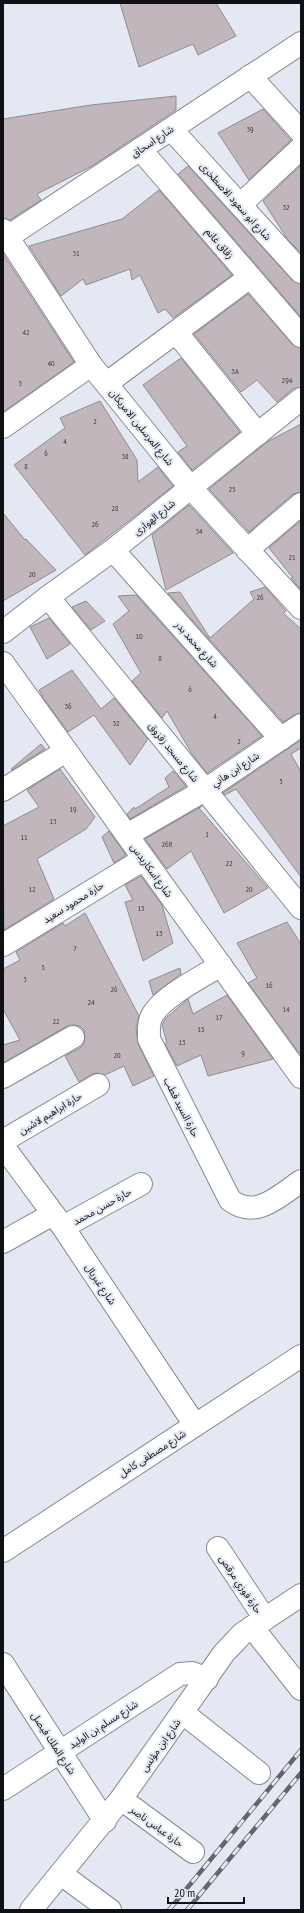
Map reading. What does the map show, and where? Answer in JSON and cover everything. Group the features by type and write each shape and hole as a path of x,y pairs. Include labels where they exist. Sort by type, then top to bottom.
{"street":[{"name":"شارع اسحاق","path":"4,236 171,129 301,43"},
{"path":"250,76 301,132"},
{"name":"شارع ابو سعود الاصطخرى","path":"171,129 301,272"},
{"path":"240,205 301,148"},
{"name":"زقاق غانم","path":"140,149 301,336"},
{"name":"شارع المرسلين الامريكان","path":"4,236 91,365 190,488 301,608"},
{"path":"107,384 250,277"},
{"path":"176,332 258,434"},
{"path":"3,427 91,365"},
{"name":"شارع الهوارى","path":"3,632 113,550 301,399"},
{"path":"247,550 301,504"},
{"name":"شارع محمد بدر","path":"113,550 295,732"},
{"name":"شارع مسجد زقزوق","path":"48,597 301,908"},
{"name":"شارع اسكاريدس","path":"3,663 301,1077"},
{"name":"شارع ابن هاني","path":"127,835 204,790 295,732"},
{"path":"3,790 66,751"},
{"name":"حارة محمود سعيد","path":"3,945 144,859"},
{"name":"حارة السيد قطب","path":"221,965 164,1001 156,1009 151,1018 148,1029 149,1040 230,1200 244,1208 260,1207 301,1181"},
{"path":"3,1078 73,1037"},
{"name":"حارة ابراهيم لاشين","path":"3,1141 98,1085"},
{"name":"شارع غبريال","path":"3,1146 58,1221 195,1425"},
{"name":"حارة حسن محمد","path":"3,1242 58,1221 141,1184"},
{"name":"شارع مصطفى كامل","path":"3,1551 301,1356"},
{"name":"حارة فوزي مرقص","path":"218,1548 259,1623 301,1689"},
{"name":"شارع ابن مؤنس","path":"31,1910 121,1800 224,1653 242,1634 301,1596"},
{"name":"شارع الملك فيصل","path":"3,1664 105,1821"},
{"name":"شارع مسلم بن الوليد","path":"3,1790 180,1674 192,1673 207,1679"},
{"path":"183,1713 259,1773"},
{"name":"حارة عباس ناصر","path":"121,1800 193,1852"},
{"path":"61,1874 110,1910"}],"building":[{"path":"120,3 216,3 236,36 198,55 193,44 139,67"},
{"path":"176,96 176,110 92,166 37,194 41,200 10,220 3,218 3,119 91,105"},
{"path":"263,109 291,140 249,180 218,133"},
{"path":"301,165 301,253 288,240 263,201"},
{"path":"188,166 292,280 301,284 301,317 178,174"},
{"path":"159,190 232,275 173,318 165,309 158,313 140,275 132,280 130,269 86,285 83,279 61,296 29,246 122,219"},
{"path":"3,254 74,362 3,412"},
{"path":"248,294 292,344 301,348 301,387 293,389 277,402 257,380 241,392 194,334"},
{"path":"181,358 240,432 192,470 178,452 187,446 143,385"},
{"path":"100,401 137,460 138,482 158,467 173,486 85,555 14,465 65,428 60,418"},
{"path":"301,424 301,492 293,494 249,532 209,489 267,442"},
{"path":"189,505 233,553 166,590 152,535"},
{"path":"3,513 25,540 26,539 56,570 3,601"},
{"path":"301,520 301,590 269,548"},
{"path":"265,587 286,611 283,613 301,629 301,713 294,715 283,722 168,593 180,592 210,638 254,599 250,592"},
{"path":"136,595 262,736 207,773 192,754 167,711 162,718 132,681 141,673 113,624 129,611 118,596"},
{"path":"86,601 105,621 91,630 72,607"},
{"path":"49,618 70,644 47,659 30,627"},
{"path":"72,670 101,709 114,698 148,739 130,765 94,715 68,732 44,699 39,690"},
{"path":"301,740 301,748 291,754 301,772 301,877 236,789 225,795 223,793"},
{"path":"41,744 45,749 12,770 11,769"},
{"path":"60,769 95,817 86,829 37,859 54,899 4,930 3,826 39,807 27,790"},
{"path":"173,771 186,786 130,819 127,814 134,807 135,809 169,787 165,778"},
{"path":"202,806 199,808 268,888 224,913 191,851 167,869 145,839"},
{"path":"109,831 126,855 114,863 102,837"},
{"path":"141,876 162,905 173,943 143,961 125,902 133,900 125,885"},
{"path":"85,913 139,1016 136,1028 138,1044 154,1076 133,1086 124,1066 105,1075 98,1073 92,1074 79,1082 65,1056 80,1048 84,1044 84,1030 80,1026 67,1026 3,1063 3,1045 20,1040 3,1009 3,969 20,960 16,952 63,923 65,926"},
{"path":"287,922 301,944 301,1052 299,1053 248,983 257,978 237,943"},
{"path":"180,968 181,974 153,995 149,981"},
{"path":"227,995 273,1059 208,1076 201,1055 177,1066 165,1044 167,1043 162,1025 166,1018 188,999 193,1014"}],"railway":[{"path":"169,1910 301,1750"},
{"path":"187,1910 301,1773"}]}
